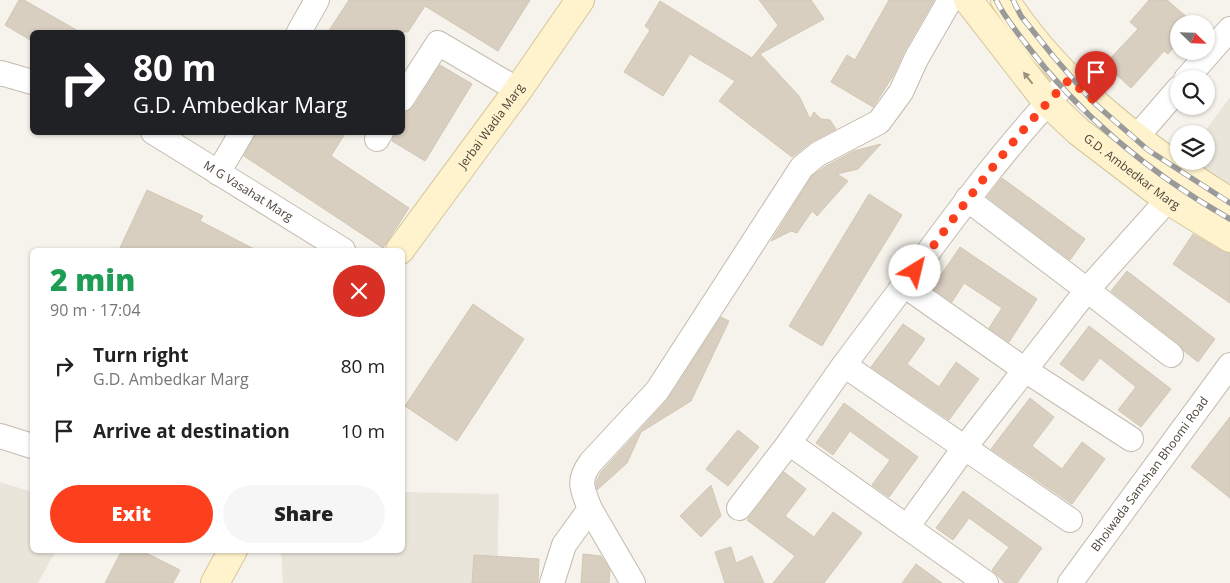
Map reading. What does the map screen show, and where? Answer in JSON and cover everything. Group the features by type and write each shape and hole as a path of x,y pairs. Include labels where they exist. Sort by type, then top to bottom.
{"main road":[{"name":"Jerbai Wadia Marg","path":"401,248 518,90 580,0"},
{"name":"G.D. Ambedkar Marg","path":"968,0 1047,102 1079,132 1168,200 1230,238"},
{"path":"1006,0 1014,13 1069,80 1136,136 1189,176 1230,202"},
{"path":"216,583 231,553"}],"street":[{"path":"300,30 317,0"},
{"path":"633,583 590,509 581,487 582,474 658,391 802,167 818,154 879,122 901,92 916,60 950,0"},
{"path":"1194,70 1230,29"},
{"path":"405,94 438,43 518,90"},
{"path":"0,74 30,81"},
{"path":"739,508 968,199 1047,102 1069,80"},
{"path":"1116,161 1170,98"},
{"name":"M G Vasahat Marg","path":"158,135 340,248"},
{"path":"218,173 240,135"},
{"path":"907,527 965,447 1087,290 1189,176"},
{"path":"968,199 1171,354"},
{"path":"904,285 1026,370 1131,439"},
{"path":"844,365 1070,520"},
{"name":"Bhoiwada Samshan Bhoomi Road","path":"1070,583 1230,365"},
{"path":"0,436 30,445"},
{"path":"789,443 986,583"},
{"path":"552,583 564,545 590,509"}],"shaded area":[{"path":"1230,97 1230,192 1197,170 1215,170 1215,125 1210,125"},
{"path":"0,482 30,491 30,553 54,553 38,583 0,583"},
{"path":"405,492 499,494 497,583 283,583 281,553 405,553"}],"building":[{"path":"19,0 24,0 76,30 30,30 30,40 5,25"},
{"path":"349,0 530,0 498,51 425,6 408,32 405,32 405,30 329,30"},
{"path":"759,0 811,0 824,19 760,54 799,96 810,119 814,112 821,119 830,120 836,129 811,142 792,157 719,101 735,81 690,54 663,96 624,72 650,30 645,26 660,1 752,58 778,25"},
{"path":"889,0 934,0 904,52 893,76 873,107 831,82 847,55 855,60"},
{"path":"1149,0 1167,0 1184,15 1170,15 1170,52 1168,54 1164,51 1131,88 1105,64 1138,29 1130,22"},
{"path":"440,65 472,84 425,161 392,141 394,135 405,135 405,112 414,106"},
{"path":"254,135 344,135 331,156 409,208 383,248 244,156"},
{"path":"881,144 858,169 837,174 848,181 817,216 812,211 797,233 791,231 771,241 812,176 854,151"},
{"path":"1002,178 1085,239 1070,260 987,197"},
{"path":"147,190 203,216 200,221 252,248 120,248"},
{"path":"869,194 902,215 822,346 789,326"},
{"path":"1193,234 1230,254 1230,303 1173,264"},
{"path":"960,247 1037,299 1009,342 989,328 1002,308 964,283 952,302 932,288"},
{"path":"1127,271 1215,339 1198,362 1184,351 1179,344 1111,291"},
{"path":"473,304 524,339 457,441 405,406"},
{"path":"721,317 729,321 691,401 641,432 627,463 597,490 596,482 602,471 668,399"},
{"path":"903,324 925,339 907,364 939,387 956,362 979,379 949,420 871,367"},
{"path":"1089,326 1171,389 1141,427 1118,410 1136,387 1100,358 1083,381 1060,364"},
{"path":"1030,398 1054,417 1032,446 1062,469 1082,442 1105,459 1072,504 991,449"},
{"path":"844,403 918,457 889,497 872,485 890,460 850,431 833,455 816,443"},
{"path":"1230,417 1230,498 1191,467"},
{"path":"738,430 759,447 728,486 706,469"},
{"path":"784,472 806,489 785,516 814,537 833,512 862,533 824,583 773,583 795,556 747,520"},
{"path":"711,485 721,516 701,537 680,516"},
{"path":"963,491 1042,548 1017,583 1005,583 992,570 1009,547 969,518 953,540 936,528"},
{"path":"731,547 736,563 752,556 764,583 725,583 715,552"},
{"path":"120,553 146,553 180,570 173,583 105,583"},
{"path":"583,554 601,556 610,570 609,583 581,583"},
{"path":"474,555 539,559 538,583 472,583"},
{"path":"916,564 942,583 902,583"}],"railway":[{"path":"996,0 1014,28 1047,71 1094,120 1145,163 1201,202 1230,219"},
{"path":"1013,0 1021,16 1093,102 1148,150 1230,203"}],"route":[{"path":"915,271 968,199 1031,120 1069,80 1096,102"}]}
